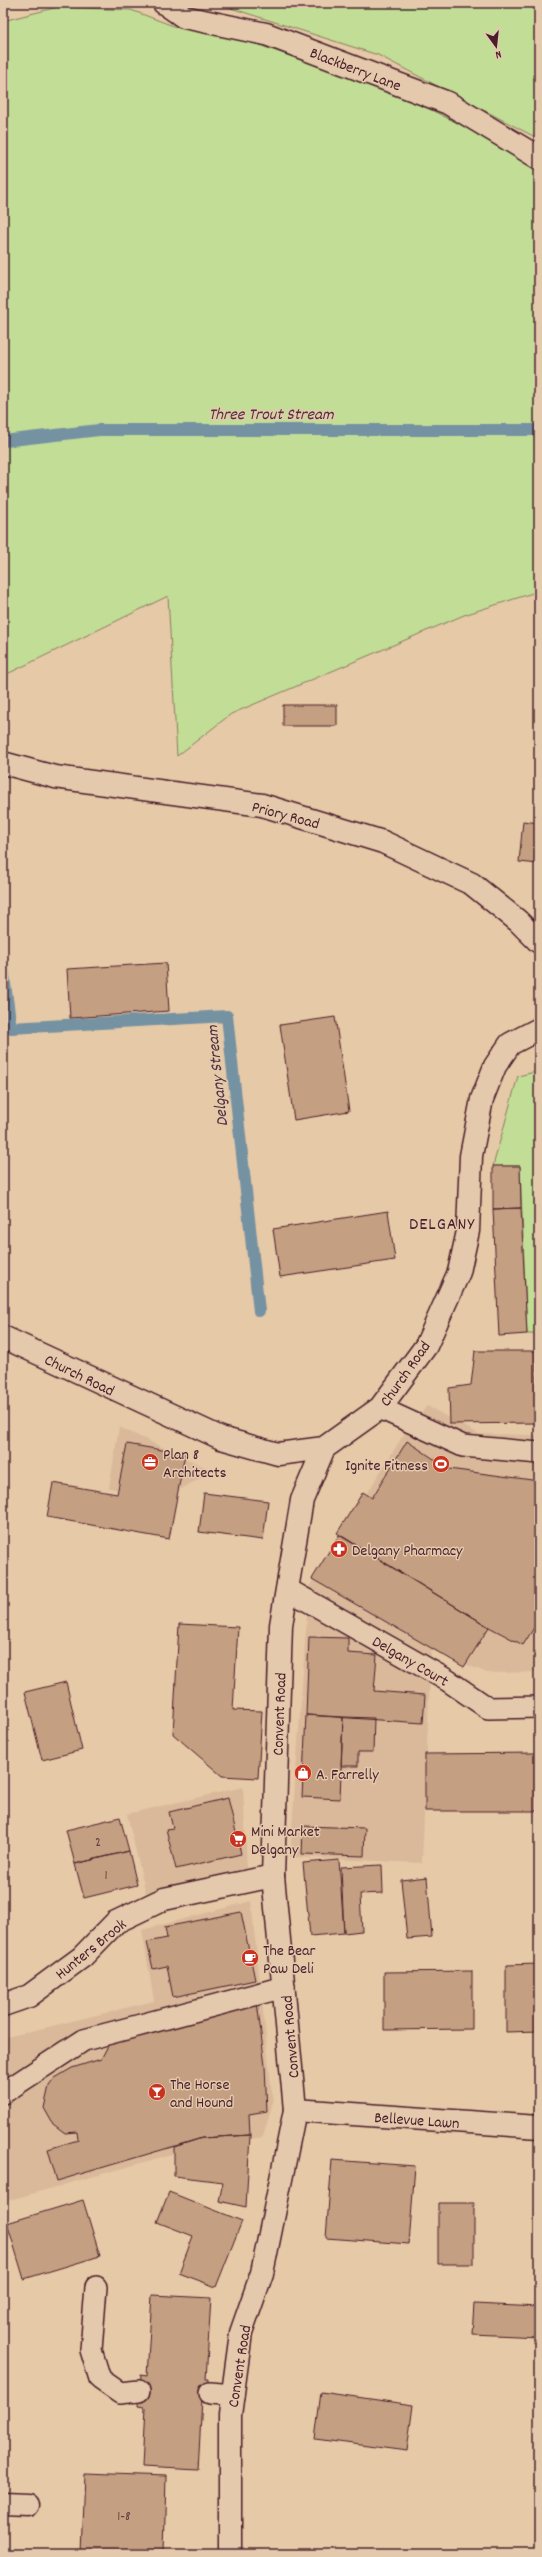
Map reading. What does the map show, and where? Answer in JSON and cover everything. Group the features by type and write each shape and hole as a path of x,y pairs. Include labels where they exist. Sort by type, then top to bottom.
{"street":[{"name":"Blackberry Lane","path":"164,3 184,17 266,34 448,103 539,158"},
{"name":"Priory Road","path":"3,763 55,778 262,805 383,842 472,884 518,921 539,942"},
{"name":"Church Road","path":"3,1337 221,1438 278,1454 324,1448 380,1408 426,1346 459,1272 468,1231 472,1156 482,1099 496,1066 510,1044 539,1029"},
{"name":"Convent Road","path":"230,2554 230,2415 241,2333 262,2273 295,2110 274,1876 281,1625 302,1500 324,1448"},
{"name":"Hunters Brook","path":"3,2005 29,1996 82,1957 116,1922 164,1899 274,1876"},
{"name":"Bellevue Lawn","path":"295,2110 539,2127"},
{"path":"3,2504 27,2505"}],"lane":[{"path":"380,1408 463,1446 539,1454"},
{"name":"Delgany Court","path":"287,1589 447,1680 488,1708 539,1707"},
{"path":"3,2094 84,2040 284,1987"},
{"path":"96,2287 91,2350 100,2379 120,2393 139,2391"},
{"path":"210,2393 233,2395"}],"shaded area":[{"path":"427,1406 479,1434 539,1435 539,1672 487,1673 431,1650 422,1863 290,1857 309,1587 402,1437"},
{"path":"119,1427 213,1471 167,1497 109,1488"},
{"path":"243,1787 247,1870 146,1894 127,1814"},
{"path":"251,1901 273,2102 263,2137 204,2145 3,2202 3,2038 154,2001 142,1930"}],"green space":[{"path":"215,3 539,3 539,139 378,55"},
{"path":"58,7 131,10 176,27 230,35 397,93 524,156 539,167 539,591 464,615 231,714 177,756 168,596 3,676 3,21"},
{"path":"539,1071 539,1334 527,1334 520,1166 493,1166 518,1076"}],"building":[{"path":"283,705 337,705 337,726 283,726"},
{"path":"523,821 539,823 539,864 519,862"},
{"path":"166,963 169,1011 70,1018 67,969"},
{"path":"335,1017 349,1111 294,1120 280,1025"},
{"path":"493,1166 520,1166 521,1208 493,1209"},
{"path":"521,1208 527,1334 499,1336 493,1209"},
{"path":"388,1211 395,1260 280,1277 273,1229"},
{"path":"475,1351 536,1351 536,1423 450,1424 449,1388 471,1385"},
{"path":"407,1441 449,1469 532,1480 539,1487 539,1620 523,1645 489,1627 337,1533 363,1492 372,1498"},
{"path":"127,1444 185,1454 169,1539 47,1517 53,1483 117,1494"},
{"path":"204,1493 268,1501 263,1540 199,1532"},
{"path":"339,1535 489,1627 464,1667 312,1579"},
{"path":"179,1624 238,1627 233,1710 262,1711 258,1778 222,1776 173,1734"},
{"path":"309,1637 348,1638 348,1653 377,1655 374,1691 425,1695 423,1723 306,1715"},
{"path":"66,1682 82,1750 42,1760 25,1692"},
{"path":"306,1715 343,1717 340,1799 302,1797"},
{"path":"343,1717 374,1718 373,1752 358,1752 358,1766 341,1766"},
{"path":"539,1753 539,1811 425,1811 425,1754"},
{"path":"228,1798 241,1854 176,1869 166,1829 173,1828 169,1812"},
{"path":"120,1817 129,1851 75,1864 66,1830"},
{"path":"303,1826 365,1828 364,1856 302,1854"},
{"path":"129,1851 137,1885 84,1898 75,1864"},
{"path":"339,1860 344,1933 310,1936 303,1863"},
{"path":"382,1865 383,1893 360,1894 362,1931 344,1933 341,1867"},
{"path":"427,1877 432,1937 407,1939 401,1880"},
{"path":"241,1912 255,1980 173,1997 167,1966 153,1969 147,1942 167,1938 165,1927"},
{"path":"539,1964 539,2031 506,2032 506,1965"},
{"path":"472,1971 472,2029 384,2030 384,1972"},
{"name":"The Horse and Hound","path":"257,2002 265,2066 267,2111 249,2114 250,2135 202,2138 57,2181 48,2149 78,2140 77,2132 65,2133 53,2124 44,2108 49,2086 55,2078 72,2068 101,2059 111,2040"},
{"path":"250,2135 246,2207 219,2201 223,2182 174,2176 174,2147 202,2138"},
{"path":"332,2160 415,2166 409,2244 326,2238"},
{"path":"169,2192 242,2221 216,2287 179,2273 193,2236 157,2222"},
{"path":"83,2200 100,2256 24,2279 7,2223"},
{"path":"438,2203 474,2203 474,2264 438,2264"},
{"path":"152,2295 211,2298 206,2379 209,2379 208,2399 202,2399 198,2470 142,2467 145,2407 139,2406 141,2375 147,2376"},
{"path":"474,2304 539,2307 539,2337 472,2334"},
{"path":"321,2392 413,2405 407,2451 315,2439"},
{"path":"85,2473 166,2476 164,2554 82,2554"}],"waterway":[{"name":"Three Trout Stream","path":"3,441 99,430 539,430"},
{"name":"Delgany Stream","path":"3,969 11,1028 227,1016 259,1311"}],"place":[{"name":"Plan 8 Architects","path":"150,1462"},
{"name":"Ignite Fitness","path":"441,1464"},
{"name":"Delgany Pharmacy","path":"339,1549"},
{"name":"A. Farrelly","path":"303,1773"},
{"name":"Mini Market Delgany","path":"238,1839"},
{"name":"The Bear Paw Deli","path":"250,1958"},
{"name":"The Horse and Hound","path":"157,2092"}],"district":[{"name":"DELGANY","path":"442,1223"}]}
